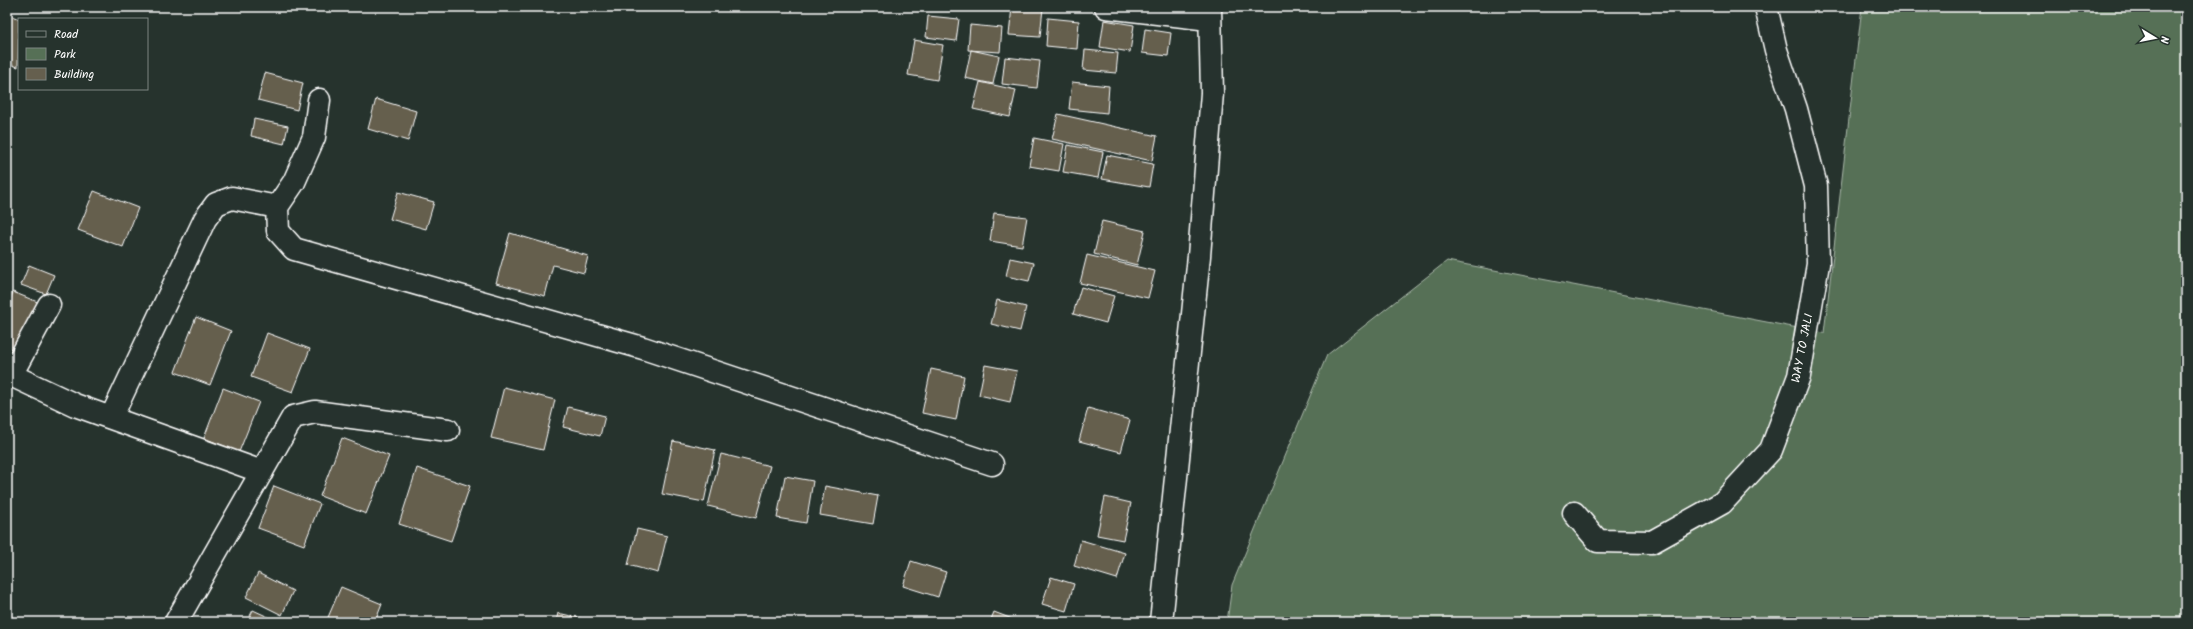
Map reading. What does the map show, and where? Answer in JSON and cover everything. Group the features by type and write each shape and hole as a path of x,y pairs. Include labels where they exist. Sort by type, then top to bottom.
{"street":[{"path":"1106,7 1209,13 1212,93 1201,232 1161,622"},
{"name":"WAY TO JALI","path":"1574,513 1598,541 1652,542 1722,503 1771,450 1799,376 1818,264 1816,186 1796,109 1776,50 1766,7"},
{"path":"319,100 314,137 294,182 277,207 278,231 294,249 643,348 992,464"},
{"path":"111,418 205,219 216,204 232,198 277,207"},
{"path":"49,305 9,374 75,405 262,472"},
{"path":"176,622 293,417 315,412 448,430"}],"green space":[{"path":"1862,7 2186,7 2186,622 1227,622 1232,585 1327,355 1447,261 1824,333"}],"building":[{"path":"1012,7 1043,8 1040,37 1009,35"},
{"path":"7,14 18,19 18,67 7,63"},
{"path":"928,16 959,19 956,41 926,37"},
{"path":"1048,18 1079,21 1077,49 1046,46"},
{"path":"1104,20 1134,25 1130,52 1100,47"},
{"path":"970,25 1002,28 1000,52 968,50"},
{"path":"1145,29 1171,33 1168,56 1142,53"},
{"path":"914,40 943,45 937,80 908,75"},
{"path":"971,50 999,56 993,84 965,78"},
{"path":"1085,50 1118,53 1116,73 1083,70"},
{"path":"1005,57 1040,61 1037,88 1002,84"},
{"path":"265,73 303,83 297,110 258,100"},
{"path":"980,82 1016,90 1010,117 973,109"},
{"path":"1072,82 1109,86 1107,113 1069,109"},
{"path":"376,99 416,111 408,141 368,129"},
{"path":"1058,114 1157,136 1152,161 1052,139"},
{"path":"254,119 288,126 284,144 251,136"},
{"path":"1034,138 1064,144 1059,171 1029,166"},
{"path":"1068,145 1103,152 1098,178 1063,172"},
{"path":"1107,155 1153,164 1149,187 1102,179"},
{"path":"94,191 138,208 123,247 78,230"},
{"path":"398,192 434,202 426,229 390,219"},
{"path":"994,213 1027,217 1022,246 990,241"},
{"path":"1102,221 1145,231 1137,265 1094,254"},
{"path":"510,233 588,256 584,273 553,265 545,296 496,283"},
{"path":"1087,255 1155,271 1148,298 1080,283"},
{"path":"1010,258 1034,263 1029,281 1006,276"},
{"path":"29,265 54,275 46,294 21,285"},
{"path":"1081,287 1114,296 1106,323 1073,314"},
{"path":"13,292 40,303 20,354 7,349 7,307"},
{"path":"997,300 1026,307 1020,331 991,324"},
{"path":"196,317 231,331 210,385 175,372"},
{"path":"267,333 310,349 293,392 251,377"},
{"path":"985,365 1017,371 1010,402 979,395"},
{"path":"931,369 964,376 956,420 922,413"},
{"path":"504,387 555,400 543,450 491,438"},
{"path":"223,388 259,402 239,452 204,438"},
{"path":"568,407 605,416 600,436 563,427"},
{"path":"1088,408 1130,420 1121,452 1079,441"},
{"path":"342,438 389,456 366,514 320,496"},
{"path":"673,441 715,450 704,502 662,494"},
{"path":"721,454 770,466 756,518 708,506"},
{"path":"417,468 470,486 451,541 399,524"},
{"path":"785,476 813,481 806,523 777,518"},
{"path":"274,486 320,504 304,545 258,528"},
{"path":"825,486 878,496 873,524 820,515"},
{"path":"1105,497 1131,503 1123,540 1097,535"},
{"path":"637,529 667,536 658,573 628,565"},
{"path":"1081,540 1125,553 1117,579 1074,566"},
{"path":"911,561 946,572 938,597 903,586"},
{"path":"258,573 293,591 282,615 246,597"},
{"path":"1051,577 1074,584 1066,611 1042,604"},
{"path":"341,587 382,604 375,622 326,622"},
{"path":"253,610 275,620 274,622 247,622"},
{"path":"994,612 1020,622 990,622"},
{"path":"558,613 597,622 556,622"}]}
